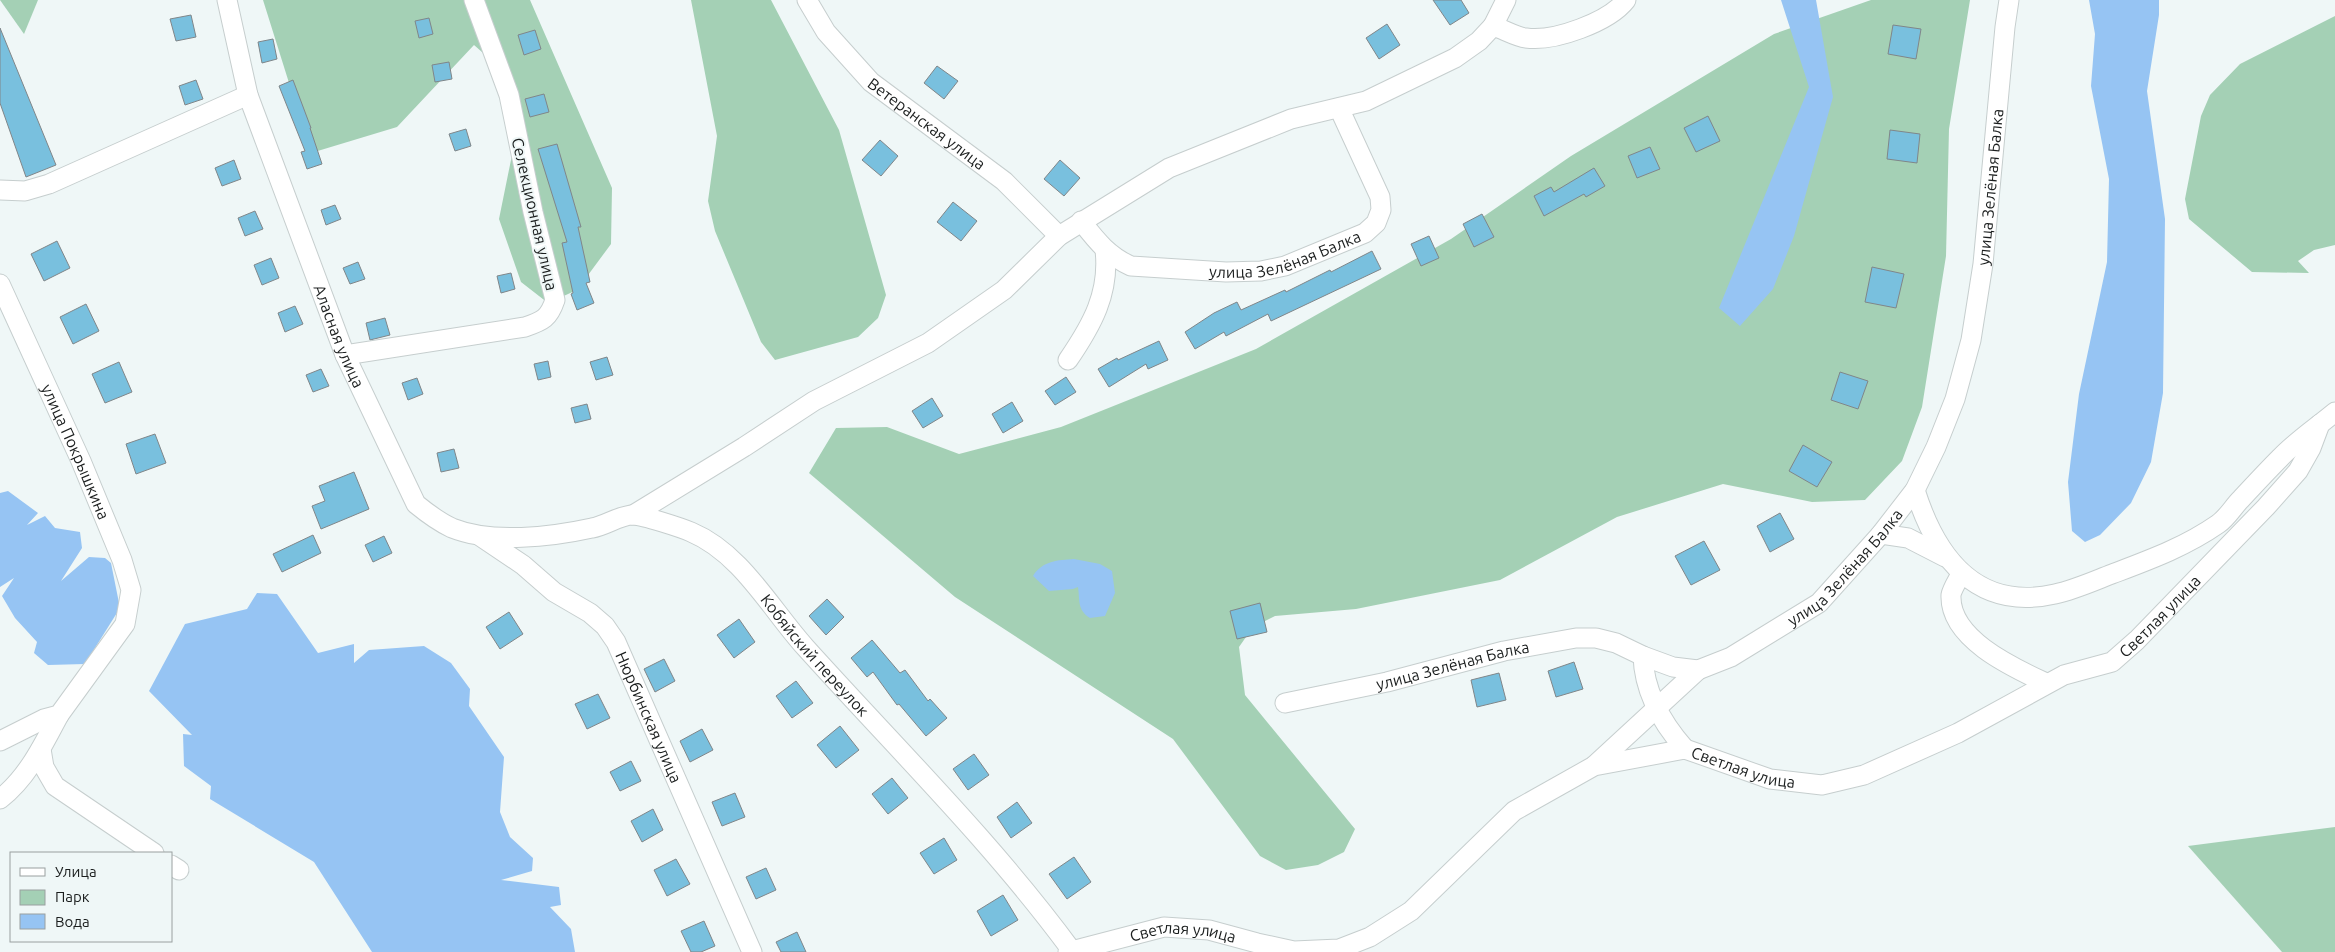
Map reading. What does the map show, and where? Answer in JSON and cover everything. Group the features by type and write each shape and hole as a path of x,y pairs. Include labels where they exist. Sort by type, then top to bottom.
{"street":[{"name":"Аласная улица","path":"227,0 248,95 345,355 416,504 431,516 452,527 480,536"},
{"name":"Селекционная улица","path":"345,355 525,327 540,322 551,313 555,300 533,212 509,95 474,0"},
{"name":"Ветеранская улица","path":"807,0 826,32 871,82 1004,181 1059,236"},
{"path":"480,536 551,536 595,528 633,515 744,447 814,401 928,343 1004,290 1059,236 1169,168 1291,120 1366,101 1456,58 1479,41 1494,26 1506,0"},
{"path":"1494,26 1526,38 1550,37 1589,25 1618,11 1626,0"},
{"name":"улица Зелёная Балка","path":"1285,703 1387,682 1504,650 1576,638 1596,638 1616,643 1643,656 1673,667 1698,670 1731,657 1819,603 1881,534 1915,490 1936,447 1955,399 1971,340 1983,264 2009,0"},
{"path":"0,190 26,191 49,184 248,95"},
{"name":"улица Зелёная Балка","path":"1081,221 1105,250 1117,260 1131,266 1226,272 1261,271 1285,266 1365,233 1376,223 1381,210 1380,197 1339,108"},
{"path":"1068,360 1088,330 1100,304 1106,284 1105,250"},
{"name":"улица Покрышкина","path":"0,284 81,461 122,560 131,590 125,624 59,715"},
{"path":"1915,490 1922,515 1946,558 1961,574 1982,588 2004,595 2030,597 2055,594 2167,554 2220,523 2282,456 2335,412"},
{"name":"Светлая улица","path":"1070,951 1164,927 1208,930 1257,944 1294,951 1339,949 1370,937 1411,911 1514,811 1594,766 1685,749 1770,779 1822,785 1864,775 1958,734 2046,683 2064,675 2112,662 2137,640 2266,508 2298,471 2311,448 2320,424"},
{"name":"Кобяйский переулок","path":"633,515 691,532 718,548 745,574 787,627 935,787 1053,925 1070,951"},
{"path":"1881,534 1908,538 1946,558"},
{"name":"Нюрбинская улица","path":"480,536 523,565 554,592 590,614 605,626 616,642 752,952"},
{"path":"1961,574 1951,594 1954,613 1973,640 2002,662 2046,683"},
{"path":"1643,656 1643,671 1658,710 1667,729 1685,749"},
{"path":"1594,766 1658,710 1698,670"},
{"path":"0,741 44,719 59,715"},
{"path":"0,799 14,788 41,748 59,715"},
{"path":"41,748 44,767 55,786 153,852"}],"green space":[{"path":"0,0 38,0 24,34"},
{"path":"263,0 530,0 612,188 611,244 577,290 548,303 521,282 499,219 512,155 499,67 474,45 397,127 311,153"},
{"path":"691,0 771,0 839,130 886,295 878,318 858,337 775,360 761,342 715,231 708,201 717,136"},
{"path":"1871,0 1970,0 1949,129 1946,256 1922,407 1902,461 1865,500 1812,502 1723,484 1617,517 1500,580 1356,609 1275,616 1253,627 1239,647 1245,695 1355,829 1344,852 1318,865 1286,870 1260,856 1173,739 955,597 809,473 836,428 887,427 959,454 1061,427 1256,349 1451,239 1571,156 1774,34"},
{"path":"2335,16 2335,245 2314,250 2298,261 2309,273 2252,272 2189,219 2185,199 2201,116 2210,95 2240,64"},
{"path":"2335,827 2335,952 2282,952 2188,846"}],"water":[{"path":"1781,0 1816,0 1833,97 1794,236 1773,289 1740,326 1719,308 1809,87"},
{"path":"2089,0 2159,0 2159,15 2147,91 2165,219 2163,393 2151,462 2131,503 2100,535 2085,542 2072,531 2068,482 2079,394 2107,262 2109,179 2091,86 2095,34"},
{"path":"8,491 38,513 27,525 45,516 55,528 80,532 82,548 61,581 89,557 105,558 111,563 120,608 85,664 48,665 34,653 37,642 15,618 2,596 14,578 0,587 0,493"},
{"path":"1074,559 1100,564 1112,571 1115,593 1105,616 1090,618 1083,612 1078,587 1049,591 1033,576 1046,564"},
{"path":"257,593 277,594 318,653 354,644 354,663 369,650 424,646 451,663 470,689 469,706 504,757 500,812 510,837 533,858 532,871 501,880 559,887 561,905 550,907 571,929 575,952 372,952 314,862 210,799 211,786 184,766 183,734 192,735 149,691 185,624 247,609"}],"building":[{"path":"1433,0 1461,0 1469,13 1450,25"},
{"path":"191,15 196,37 176,41 170,19"},
{"path":"429,18 433,34 419,38 415,21"},
{"path":"1387,24 1400,45 1379,59 1366,38"},
{"path":"1893,25 1921,29 1916,59 1888,54"},
{"path":"0,28 56,165 26,177 0,103"},
{"path":"535,30 541,49 524,55 518,35"},
{"path":"273,39 277,59 262,63 258,42"},
{"path":"449,62 452,79 435,82 432,65"},
{"path":"937,66 958,81 944,99 924,83"},
{"path":"196,80 203,99 185,105 179,86"},
{"path":"293,80 322,164 307,169 301,152 305,151 279,86"},
{"path":"544,94 549,112 530,117 525,99"},
{"path":"1708,116 1720,141 1696,152 1684,128"},
{"path":"466,129 471,146 455,151 449,134"},
{"path":"1890,130 1920,134 1917,163 1887,159"},
{"path":"880,140 898,156 881,176 862,160"},
{"path":"557,144 581,227 578,227 590,282 586,283 594,303 577,310 571,294 573,293 562,243 567,242 538,149"},
{"path":"1650,147 1660,169 1637,178 1628,156"},
{"path":"234,160 241,179 222,186 215,168"},
{"path":"1060,160 1080,178 1064,196 1044,179"},
{"path":"1594,168 1605,186 1586,197 1584,194 1544,216 1534,196 1551,187 1554,192"},
{"path":"953,202 977,221 961,241 937,222"},
{"path":"335,205 341,219 326,225 321,210"},
{"path":"255,211 263,229 245,236 238,218"},
{"path":"1482,214 1494,237 1474,247 1463,224"},
{"path":"1429,236 1439,258 1421,266 1411,244"},
{"path":"57,241 70,268 44,281 31,254"},
{"path":"1372,251 1381,269 1271,321 1268,314 1226,336 1224,332 1195,349 1185,332 1214,313 1237,302 1241,310 1285,290 1286,292 1330,270 1331,272"},
{"path":"271,258 279,278 262,285 254,265"},
{"path":"358,262 365,279 350,284 343,268"},
{"path":"1872,267 1904,274 1896,308 1865,302"},
{"path":"511,273 515,289 501,293 497,276"},
{"path":"86,304 99,331 73,344 60,317"},
{"path":"295,306 303,324 285,332 278,313"},
{"path":"385,318 390,335 370,340 366,323"},
{"path":"1159,341 1168,360 1148,369 1146,364 1109,387 1098,369 1117,358 1118,360"},
{"path":"607,357 613,375 596,380 590,362"},
{"path":"548,361 551,377 538,380 534,364"},
{"path":"119,362 132,392 105,403 92,374"},
{"path":"321,369 329,386 313,392 306,375"},
{"path":"1840,372 1868,381 1858,409 1831,400"},
{"path":"1066,377 1076,392 1055,405 1045,391"},
{"path":"417,378 423,394 408,400 402,383"},
{"path":"932,398 943,416 923,428 912,411"},
{"path":"1012,402 1023,421 1003,433 992,414"},
{"path":"587,404 591,419 575,423 571,408"},
{"path":"155,434 166,463 136,474 126,444"},
{"path":"1803,445 1832,462 1817,487 1789,471"},
{"path":"454,449 459,468 441,472 437,453"},
{"path":"354,472 369,509 321,529 312,506 325,501 319,486"},
{"path":"1780,513 1794,539 1770,552 1757,526"},
{"path":"313,535 321,553 282,572 273,554"},
{"path":"384,536 392,553 373,562 365,545"},
{"path":"1704,541 1720,570 1691,585 1675,556"},
{"path":"827,599 844,617 826,635 809,616"},
{"path":"1260,603 1267,632 1237,639 1230,611"},
{"path":"509,612 523,634 500,649 486,627"},
{"path":"739,619 755,642 734,658 717,635"},
{"path":"872,640 900,673 905,670 928,701 930,699 947,718 926,736 899,704 897,705 873,672 867,677 851,658"},
{"path":"664,659 675,681 655,692 644,669"},
{"path":"1574,662 1583,689 1556,697 1548,671"},
{"path":"1499,673 1506,700 1477,707 1471,680"},
{"path":"796,681 813,703 792,718 776,696"},
{"path":"598,694 610,718 587,729 575,704"},
{"path":"840,726 859,750 836,768 817,745"},
{"path":"702,729 713,750 690,762 680,741"},
{"path":"974,754 989,775 968,790 953,769"},
{"path":"631,761 641,781 620,791 610,772"},
{"path":"892,778 908,798 888,814 872,794"},
{"path":"735,793 745,817 722,826 712,802"},
{"path":"1017,802 1032,823 1011,838 997,817"},
{"path":"653,809 663,830 642,842 631,821"},
{"path":"944,838 957,860 934,874 920,853"},
{"path":"1074,857 1091,882 1067,899 1049,874"},
{"path":"676,859 690,884 667,896 654,870"},
{"path":"766,868 776,890 756,899 746,877"},
{"path":"1003,895 1018,920 991,936 977,911"},
{"path":"704,921 715,946 701,952 691,952 681,931"},
{"path":"797,932 806,952 781,952 776,942"}]}
